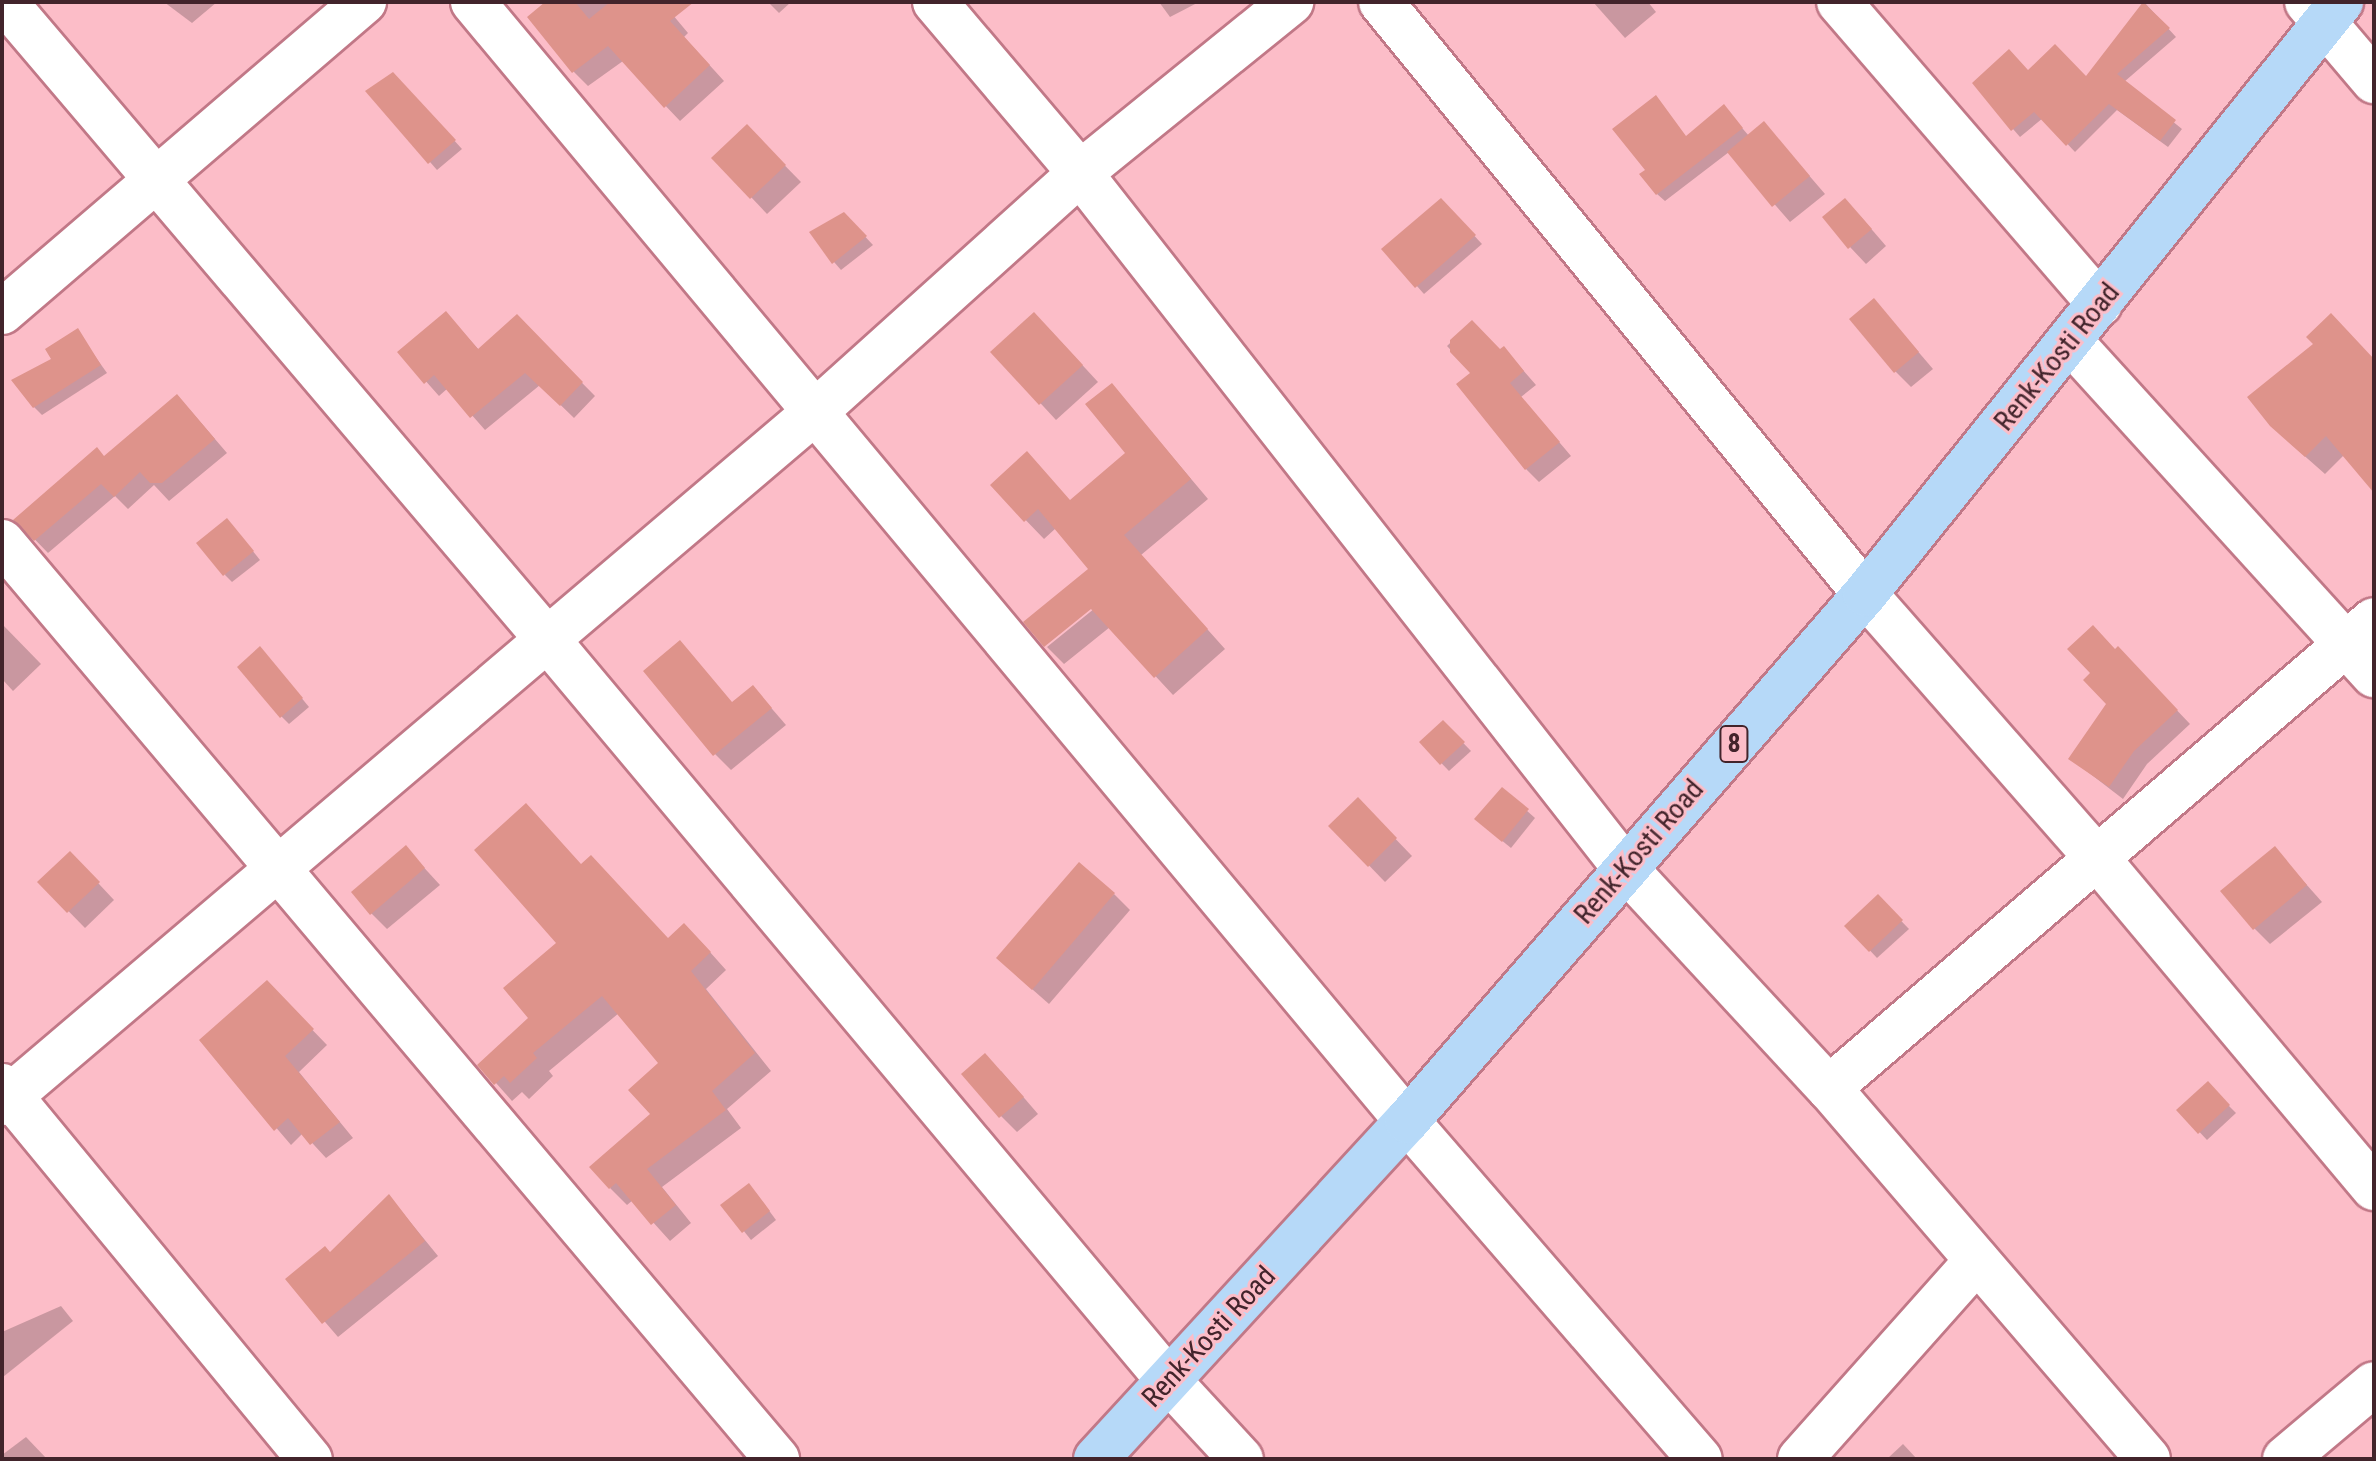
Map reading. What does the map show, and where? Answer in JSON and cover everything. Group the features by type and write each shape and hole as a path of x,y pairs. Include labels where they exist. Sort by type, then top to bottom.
{"main road":[{"name":"Renk-Kosti Road","path":"1096,1459 1407,1121 1865,594 2100,304 2324,9"}],"street":[{"path":"5,2 547,639 1169,1381 1241,1459"},
{"path":"2,312 364,2"},
{"path":"473,2 1407,1121 1700,1459"},
{"path":"935,2 1080,173 1625,868 1829,1088 2148,1459"},
{"path":"310,1459 5,1095 278,870 815,412 1080,173 1291,2"},
{"path":"1381,2 1865,594 2097,858 2374,1188"},
{"path":"1839,2 2100,304"},
{"path":"2324,9 2374,81"},
{"path":"1829,1088 2097,858 2365,646 2070,341"},
{"path":"2,542 777,1459"},
{"path":"1800,1459 1977,1260"},
{"path":"2285,1459 2374,1384"}],"building":[{"path":"545,2 575,2 589,19 610,2 694,2 670,21 710,65 664,108 608,46 572,73 527,17"},
{"path":"2143,2 2170,28 2117,74 2176,120 2160,141 2109,104 2066,146 2034,112 2011,131 1972,83 2009,49 2028,70 2055,44 2086,76"},
{"path":"393,72 456,140 428,164 365,91"},
{"path":"1656,95 1686,136 1724,104 1743,128 1656,195 1639,174 1645,170 1612,129"},
{"path":"1764,121 1810,176 1772,207 1727,152"},
{"path":"747,124 786,165 750,199 711,158"},
{"path":"1441,198 1476,235 1415,288 1381,249"},
{"path":"1845,198 1872,229 1848,249 1822,217"},
{"path":"844,212 867,236 832,264 809,232"},
{"path":"1874,298 1919,352 1894,373 1849,319"},
{"path":"446,311 478,349 517,314 583,382 560,406 525,373 470,418 434,375 424,384 397,352"},
{"path":"1034,312 1083,365 1039,405 990,352"},
{"path":"2331,313 2374,359 2374,493 2326,436 2305,457 2270,426 2247,397 2313,344 2306,337"},
{"path":"1472,320 1500,349 1504,346 1524,371 1510,383 1560,442 1525,470 1456,384 1470,373 1450,352 1450,340"},
{"path":"78,328 101,365 33,408 11,380 51,359 45,349"},
{"path":"1112,383 1191,479 1124,535 1208,629 1154,678 1091,609 1044,647 1023,622 1088,569 1038,509 1024,522 990,485 1027,451 1070,500 1125,453 1085,404"},
{"path":"177,394 215,439 162,483 150,483 140,472 114,497 101,484 34,541 13,520 97,447 104,456"},
{"path":"227,518 254,551 223,576 196,543"},
{"path":"2093,625 2115,649 2118,646 2178,710 2134,751 2109,787 2068,759 2106,704 2083,680 2090,673 2067,649"},
{"path":"680,640 732,702 753,685 772,708 713,756 643,671"},
{"path":"260,646 303,698 280,718 237,667"},
{"path":"1443,720 1465,742 1440,765 1419,742"},
{"path":"1502,787 1529,809 1502,842 1474,819"},
{"path":"1358,797 1397,838 1368,867 1328,826"},
{"path":"526,803 581,864 591,855 668,938 684,923 711,952 691,971 755,1053 712,1091 726,1110 647,1169 676,1205 651,1225 616,1183 609,1189 589,1167 650,1114 628,1090 658,1063 602,996 533,1053 537,1058 510,1083 504,1076 494,1085 477,1065 528,1018 503,988 556,943 474,850"},
{"path":"406,845 425,868 370,915 351,892"},
{"path":"2275,846 2307,885 2253,930 2220,891"},
{"path":"70,851 100,882 67,913 37,882"},
{"path":"1079,862 1115,893 1032,990 996,958"},
{"path":"1878,894 1903,920 1869,952 1844,926"},
{"path":"267,980 314,1029 285,1056 340,1122 310,1145 288,1118 274,1131 199,1040"},
{"path":"985,1053 1024,1097 999,1118 961,1074"},
{"path":"2208,1081 2230,1105 2198,1134 2176,1110"},
{"path":"749,1183 770,1211 742,1233 720,1205"},
{"path":"389,1194 425,1241 322,1324 285,1279 325,1246 330,1252"}]}
